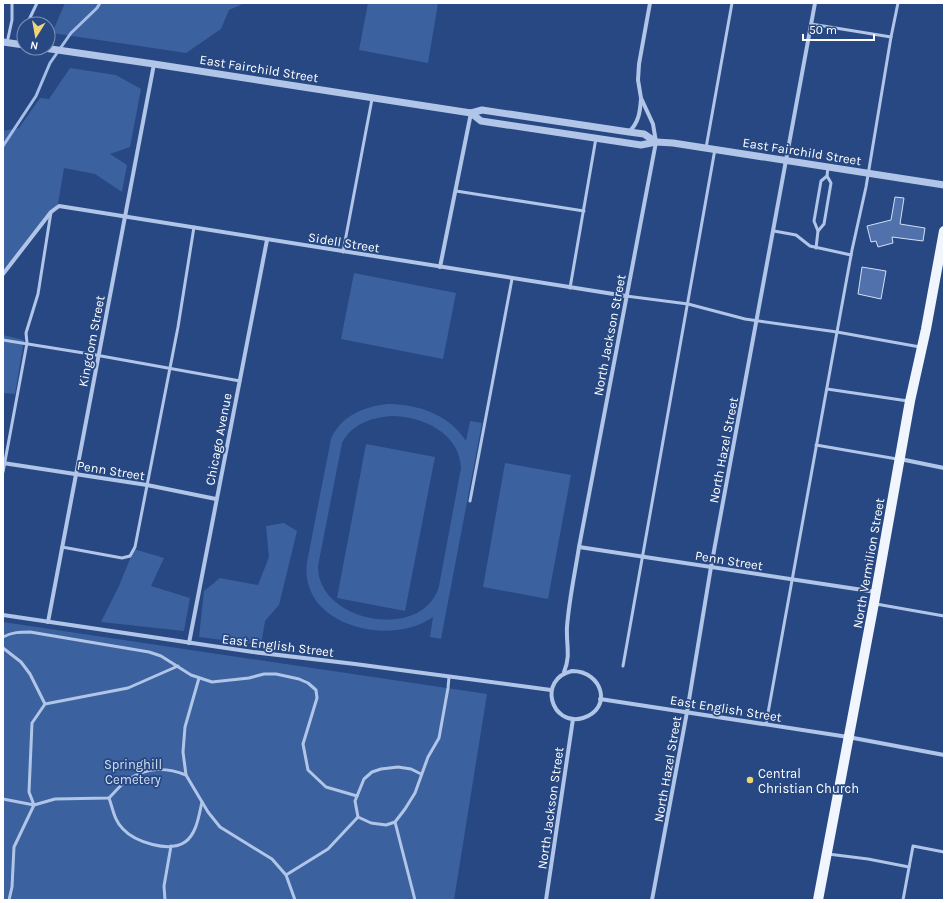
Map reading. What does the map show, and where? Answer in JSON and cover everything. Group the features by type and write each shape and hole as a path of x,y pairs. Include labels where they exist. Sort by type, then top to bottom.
{"main road":[{"name":"North Vermilion Street","path":"818,900 874,604 910,401 944,231"}],"street":[{"name":"North Jackson Street","path":"564,672 568,655 567,628 569,610 579,547 656,142 653,124 641,98 638,80 639,64 650,3"},
{"name":"North Hazel Street","path":"652,900 687,712 711,567 815,3"},
{"path":"5,42 16,44"},
{"name":"East Fairchild Street","path":"56,50 471,113 482,110 644,134 656,142"},
{"name":"Kingdom Street","path":"48,622 154,64"},
{"path":"629,132 635,126 640,116 641,98"},
{"path":"440,267 471,113"},
{"name":"East Fairchild Street","path":"471,113 481,121 641,145 656,142 716,149 944,185"},
{"name":"Sidell Street","path":"51,212 59,206 626,296"},
{"path":"3,274 51,212"},
{"name":"Chicago Avenue","path":"189,643 267,240"},
{"path":"900,459 944,468"},
{"name":"Penn Street","path":"4,463 147,486 216,499"},
{"name":"Penn Street","path":"579,547 876,592"},
{"name":"East English Street","path":"3,615 253,652 551,690"},
{"path":"564,672 585,672 594,678 601,691 598,706 592,714 582,718 573,718 563,716 556,710 552,703 551,690 554,683 564,672"},
{"name":"East English Street","path":"600,699 848,737 944,755"},
{"name":"North Jackson Street","path":"546,900 573,718"}],"lane":[{"path":"5,42 12,20 12,3"},
{"path":"31,16 37,3"},
{"path":"706,148 732,3"},
{"path":"766,724 851,255 869,174 891,37 898,3"},
{"path":"811,24 891,37"},
{"path":"343,252 372,98"},
{"path":"570,288 596,138"},
{"path":"623,666 716,149"},
{"path":"818,231 824,224 831,183 827,176 828,167"},
{"path":"816,248 818,231 814,221 821,181 827,176"},
{"path":"456,191 584,211"},
{"path":"3,472 27,343 26,333 38,294 51,212"},
{"path":"62,547 122,558 130,556 135,547 178,327 194,227"},
{"path":"774,231 796,235 810,246 816,248 851,255"},
{"path":"470,501 512,278"},
{"path":"626,296 688,304 757,321 837,332 922,347"},
{"path":"3,340 98,355 240,381"},
{"path":"827,389 910,401"},
{"path":"816,445 900,459"},
{"path":"874,604 944,616"},
{"path":"3,637 16,632 30,632 141,650 161,656 191,675 212,682 249,678 264,674 276,674 299,679 308,683 316,690 317,698 303,744 308,770 326,787 357,796"},
{"path":"3,648 21,662 30,674 45,704"},
{"path":"9,900 12,887 14,847 34,805 29,792 32,723 45,704 128,688 178,666"},
{"path":"358,817 371,823 386,825 395,822 403,812 415,793 428,757 439,738 449,677"},
{"path":"199,678 185,726 183,752 186,775 202,802 220,827 272,859 286,875 295,900"},
{"path":"358,817 355,801 364,779 372,772 381,769 398,767 411,769 421,774"},
{"path":"3,799 34,805 55,799 109,798 128,779 143,773 165,769 186,775"},
{"path":"109,798 114,817 123,829 143,841 157,845 171,846 185,842 192,833 202,802"},
{"path":"286,875 328,849 358,817"},
{"path":"395,822 415,900"},
{"path":"165,900 164,886 171,846"},
{"path":"903,900 912,846 944,852"},
{"path":"827,854 868,859 909,867"}],"green space":[{"path":"65,3 245,3 229,10 221,29 186,53 56,34 56,24"},
{"path":"368,3 438,3 428,63 359,50"},
{"path":"70,68 116,75 141,89 130,147 110,154 127,165 122,192 95,174 64,168 58,204 3,270 3,131 19,128 40,98 49,99"},
{"path":"354,273 456,293 443,359 341,339"},
{"path":"3,335 24,340 15,394 3,393"},
{"path":"398,404 431,412 451,424 466,441 470,421 482,423 441,639 430,637 433,617 415,626 394,630 372,630 350,625 332,615 317,602 308,584 307,562 331,439 335,431 347,419 361,410 378,405","holes":["391,416 403,417 427,423 447,436 454,445 459,456 461,468 439,586 429,604 414,615 394,619 372,618 352,612 334,601 322,586 318,566 342,443 351,431 369,420"]},
{"path":"366,444 435,457 405,611 337,598"},
{"path":"505,463 571,475 548,599 483,587"},
{"path":"284,523 297,531 279,605 265,621 261,645 199,637 204,591 220,578 258,585 269,557 266,526"},
{"path":"134,549 164,558 151,586 190,598 184,631 101,622 119,586"},
{"name":"Springhill Cemetery","path":"3,622 487,694 454,900 3,900"}],"building":[{"path":"895,197 904,198 900,224 925,228 923,241 892,237 893,243 878,247 876,241 871,242 867,226 891,220"},
{"path":"862,267 886,271 881,299 858,294"}],"waterway":[{"path":"3,146 36,96 50,63 71,33 97,8 100,3"}],"place":[{"name":"Central Christian Church","path":"750,780"}]}
